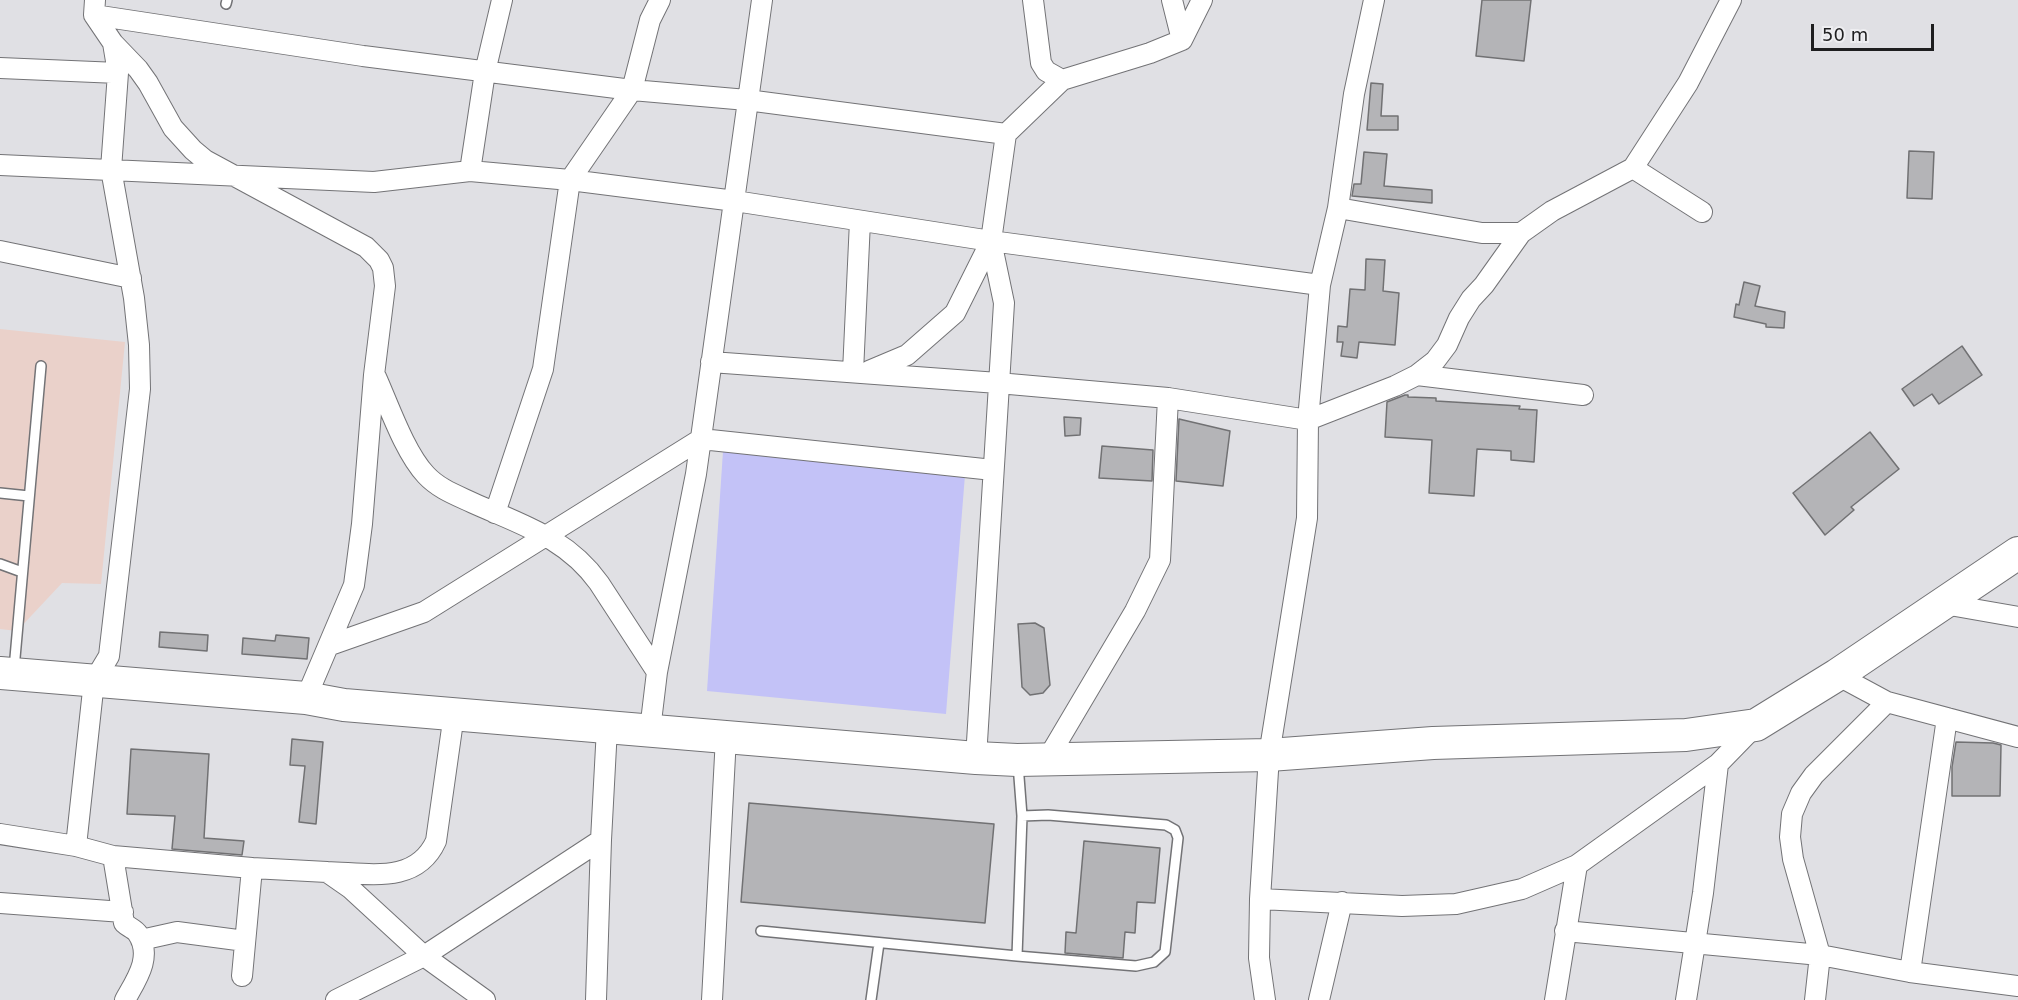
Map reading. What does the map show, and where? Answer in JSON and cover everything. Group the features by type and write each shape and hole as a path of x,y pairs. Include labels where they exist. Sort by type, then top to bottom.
{"highway":[{"path":"7,674 306,698 344,705 607,728 976,758 1269,754 1433,743 1686,735 1756,725 1838,675 2018,553"}],"street":[{"path":"470,171 485,72 502,0"},
{"path":"495,513 543,369 570,180 632,90 650,20 660,0"},
{"path":"650,730 657,672 696,474 762,0"},
{"path":"1033,0 1041,63 1046,71 1062,80"},
{"path":"1172,0 1182,40"},
{"path":"858,373 907,356 955,313 991,241 1006,134 1062,80 1150,53 1182,40 1202,0"},
{"path":"1264,1000 1259,958 1260,899 1269,754 1307,518 1308,420 1320,285 1338,208 1354,94 1374,0"},
{"path":"711,362 1168,398 1308,420 1417,375 1435,361 1447,345 1459,318 1521,233 1552,211 1633,168 1688,83 1731,0"},
{"path":"94,7 363,56 632,90 747,100 1006,134"},
{"path":"94,7 113,43 138,69 182,139 205,160 359,242 373,253 382,268 385,286 354,585 306,698"},
{"path":"76,846 94,681 109,656 140,389 139,345 131,278 111,169 118,73 113,43"},
{"path":"0,68 118,73"},
{"path":"0,165 375,182 470,171 570,180 735,201 991,241 1320,285"},
{"path":"1633,168 1702,212"},
{"path":"1338,208 1482,232 1521,233"},
{"path":"858,373 860,221"},
{"path":"976,758 1004,303 991,241"},
{"path":"0,251 131,278"},
{"path":"375,375 410,453 424,474 444,490 546,536 571,551 591,572 657,672"},
{"path":"1417,375 1583,395"},
{"path":"1033,759 1135,611 1161,560 1168,398"},
{"path":"330,645 424,612 701,439 993,470"},
{"path":"1944,604 2018,617"},
{"path":"1838,675 1887,702 2018,737"},
{"path":"1815,1000 1820,955 1793,859 1790,837 1792,814 1801,793 1814,775 1887,702"},
{"path":"0,834 76,846 114,856 252,868 327,872 401,872 423,861 431,852 436,841 454,714"},
{"path":"1910,972 1947,718"},
{"path":"1260,899 1402,906 1456,904 1522,889 1577,865 1718,764 1756,725"},
{"path":"596,1000 607,728"},
{"path":"712,1000 726,737"},
{"path":"1686,1000 1718,764"},
{"path":"336,1000 424,956 601,840"},
{"path":"114,856 124,923 138,933 144,962 125,1000"},
{"path":"1555,1000 1577,865"},
{"path":"242,976 252,868"},
{"path":"327,872 350,888 424,956 485,1000"},
{"path":"1319,1000 1342,902"},
{"path":"0,903 123,912"},
{"path":"1565,931 1820,955 1910,972 2018,986"},
{"path":"141,940 177,932 245,941"}],"lane":[{"path":"7,674 22,572 41,366"},
{"path":"0,493 29,496"},
{"path":"0,564 22,572"},
{"path":"1017,956 1022,816 1033,759"},
{"path":"760,931 1136,966 1154,962 1165,952 1178,838 1175,830 1166,825 1048,815 1022,816"},
{"path":"871,1000 879,943"}],"shaded area":[{"path":"0,329 125,342 101,584 62,583 17,631 0,629"},
{"path":"723,451 965,475 946,714 707,691"}],"building":[{"path":"1482,0 1531,0 1524,61 1476,56"},
{"path":"1371,83 1383,84 1381,116 1398,116 1398,130 1367,130"},
{"path":"1909,151 1934,152 1932,199 1907,198"},
{"path":"1364,152 1387,154 1384,186 1432,190 1432,203 1352,196 1354,184 1361,184"},
{"path":"1366,259 1385,260 1383,291 1399,293 1395,345 1359,342 1357,358 1341,356 1343,342 1337,342 1338,326 1347,327 1350,289 1365,290"},
{"path":"1744,282 1760,286 1755,306 1785,312 1784,328 1766,327 1766,324 1734,317"},
{"path":"1962,346 1982,375 1939,404 1932,394 1914,406 1902,389"},
{"path":"1405,395 1436,398 1436,401 1520,406 1519,409 1537,410 1534,462 1511,460 1511,451 1477,449 1474,496 1429,493 1432,440 1385,437 1387,402"},
{"path":"1064,417 1081,418 1080,435 1065,436"},
{"path":"1179,419 1230,431 1223,486 1176,481"},
{"path":"1870,432 1899,469 1851,507 1854,510 1825,535 1793,493"},
{"path":"1102,446 1153,450 1152,481 1099,478"},
{"path":"1035,623 1044,628 1050,685 1043,693 1030,695 1022,687 1018,624"},
{"path":"160,632 208,635 207,651 159,647"},
{"path":"276,635 309,638 307,659 242,654 243,638 275,641"},
{"path":"292,739 323,742 316,824 299,822 305,766 290,765"},
{"path":"1956,742 2001,745 2000,796 1952,796 1952,767"},
{"path":"131,749 209,754 204,838 244,841 242,855 172,849 175,816 127,814"},
{"path":"749,803 994,824 985,923 741,902"},
{"path":"1084,841 1160,848 1155,903 1137,902 1135,933 1125,932 1123,958 1065,953 1066,932 1076,933"}]}
